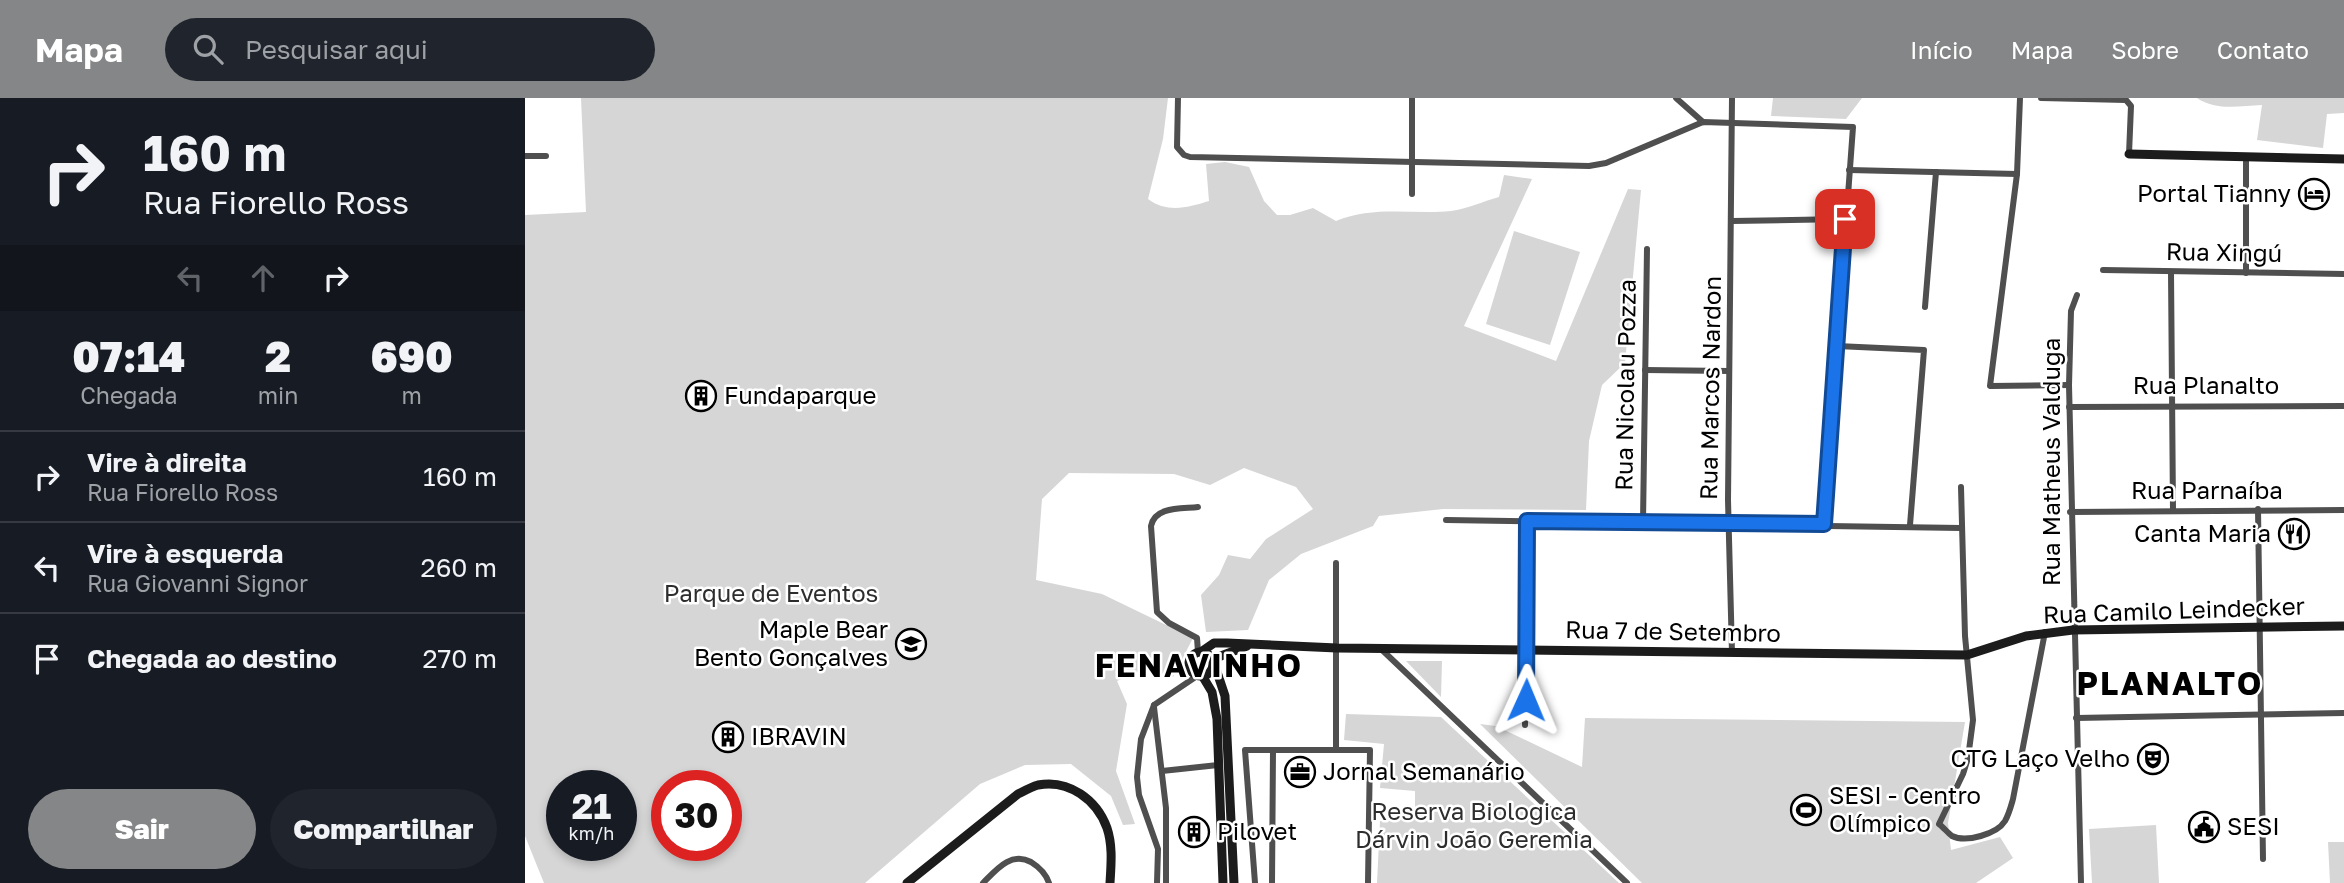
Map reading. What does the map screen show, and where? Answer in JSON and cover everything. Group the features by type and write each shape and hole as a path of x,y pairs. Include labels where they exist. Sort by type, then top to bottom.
{"street":[{"path":"1178,98 1177,147 1190,157 1589,166 1606,163 1703,122 1853,127 1824,524"},
{"path":"1412,98 1412,194"},
{"path":"1677,98 1703,122"},
{"name":"Rua Marcos Nardon","path":"1732,98 1729,371 1732,653"},
{"path":"2020,98 2017,174 1990,386 2069,385"},
{"path":"2041,98 2126,100 2130,106 2129,155 2344,159"},
{"path":"525,156 546,156"},
{"path":"2246,157 2246,273"},
{"path":"1849,170 2017,174"},
{"path":"1925,307 1936,172"},
{"path":"1732,221 1845,219"},
{"name":"Rua Nicolau Pozza","path":"1643,522 1647,249"},
{"name":"Rua Xingú","path":"2103,270 2344,274"},
{"path":"2171,272 2173,510"},
{"name":"Rua Matheus Valduga","path":"2077,295 2071,311 2069,407 2081,883"},
{"path":"1837,346 1924,350 1910,526"},
{"path":"1645,370 1729,371"},
{"name":"Rua Planalto","path":"2069,407 2344,406"},
{"path":"1961,487 1967,655 1972,699 1971,740 1963,774 1939,824 1952,835 1961,838 1988,833 2005,821 2013,799 2045,632"},
{"path":"1198,507 1158,513 1151,526 1157,612 1169,623 1197,638 1199,652"},
{"path":"2258,509 2263,859"},
{"name":"Rua Parnaíba","path":"2070,512 2344,510"},
{"path":"1447,520 1961,527"},
{"path":"1525,725 1527,521"},
{"path":"1336,563 1336,750"},
{"name":"Rua Camilo Leindecker","path":"1967,655 2045,632 2344,626"},
{"name":"Rua 7 de Setembro","path":"1199,652 1213,643 1337,648 1967,655"},
{"name":"Rua 7 de Setembro","path":"1213,661 1252,644"},
{"path":"1380,648 1627,883"},
{"path":"1223,883 1218,765 1222,743 1225,695 1221,677 1213,661 1208,653 1199,652 1193,655 1189,662 1190,670 1200,676 1212,692 1215,705 1222,743 1234,883"},
{"path":"1157,883 1159,849 1139,795 1137,778 1141,739 1154,705 1212,670 1213,661"},
{"path":"1154,705 1167,808 1166,883"},
{"path":"2076,718 2344,713"},
{"path":"1255,883 1245,750 1370,750 1368,883"},
{"path":"1272,883 1273,750"},
{"path":"1162,771 1218,765"},
{"path":"907,883 1018,794 1037,785 1052,784 1080,792 1100,813 1107,828 1111,848 1110,883"},
{"path":"983,883 1000,866 1013,859 1024,859 1037,866 1049,883"},
{"path":"1222,860 1233,859"}],"green space":[{"name":"Parque de Eventos","path":"581,98 1168,98 1163,139 1148,199 1170,208 1209,201 1206,164 1225,162 1249,167 1264,201 1277,215 1290,215 1313,208 1336,221 1365,213 1457,210 1499,197 1504,175 1532,179 1464,326 1556,361 1628,189 1641,190 1625,363 1602,385 1589,441 1586,510 1443,509 1379,516 1373,526 1301,554 1269,580 1248,630 1206,632 1201,595 1219,575 1228,555 1250,559 1266,539 1313,509 1296,487 1244,468 1210,485 1174,474 1069,473 1042,499 1036,580 1102,594 1193,638 1173,677 1147,668 1117,681 1127,704 1116,771 1135,824 1123,825 1111,796 1071,764 1025,765 980,784 865,883 544,883 525,836 525,215 586,212"},
{"path":"1773,98 1862,98 1846,119 1771,116"},
{"path":"2197,98 2344,98 2344,113 2327,114 2323,148 2257,140 2262,105 2220,106"},
{"path":"1514,231 1580,252 1550,345 1486,324"},
{"path":"1406,661 1442,661 1441,697"},
{"name":"Reserva Biologica Dárvin João Geremia","path":"1346,714 1441,717 1619,883 1377,883 1380,821 1415,818 1415,791 1380,788 1384,744 1344,740"},
{"name":"SESI - Centro Olímpico","path":"1585,718 1965,722 1948,823 1951,850 2000,837 2013,858 1976,883 1642,883 1480,724 1496,726 1582,767"},
{"path":"2156,825 2159,883 2092,883 2089,829"},
{"path":"2328,842 2344,842 2344,883 2330,883"}],"place":[{"name":"Portal Tianny","path":"2314,194"},
{"name":"Fundaparque","path":"701,396"},
{"name":"Canta Maria","path":"2294,534"},
{"name":"Maple Bear Bento Gonçalves","path":"911,644"},
{"name":"IBRAVIN","path":"728,737"},
{"name":"CTG Laço Velho","path":"2153,759"},
{"name":"Jornal Semanário","path":"1300,772"},
{"name":"SESI - Centro Olímpico","path":"1806,810"},
{"name":"SESI","path":"2204,827"},
{"name":"Pilovet","path":"1194,832"}],"district":[{"name":"FENAVINHO","path":"1199,666"},
{"name":"PLANALTO","path":"2170,684"}],"route":[{"path":"1526,700 1527,521 1824,524 1845,219"}]}
